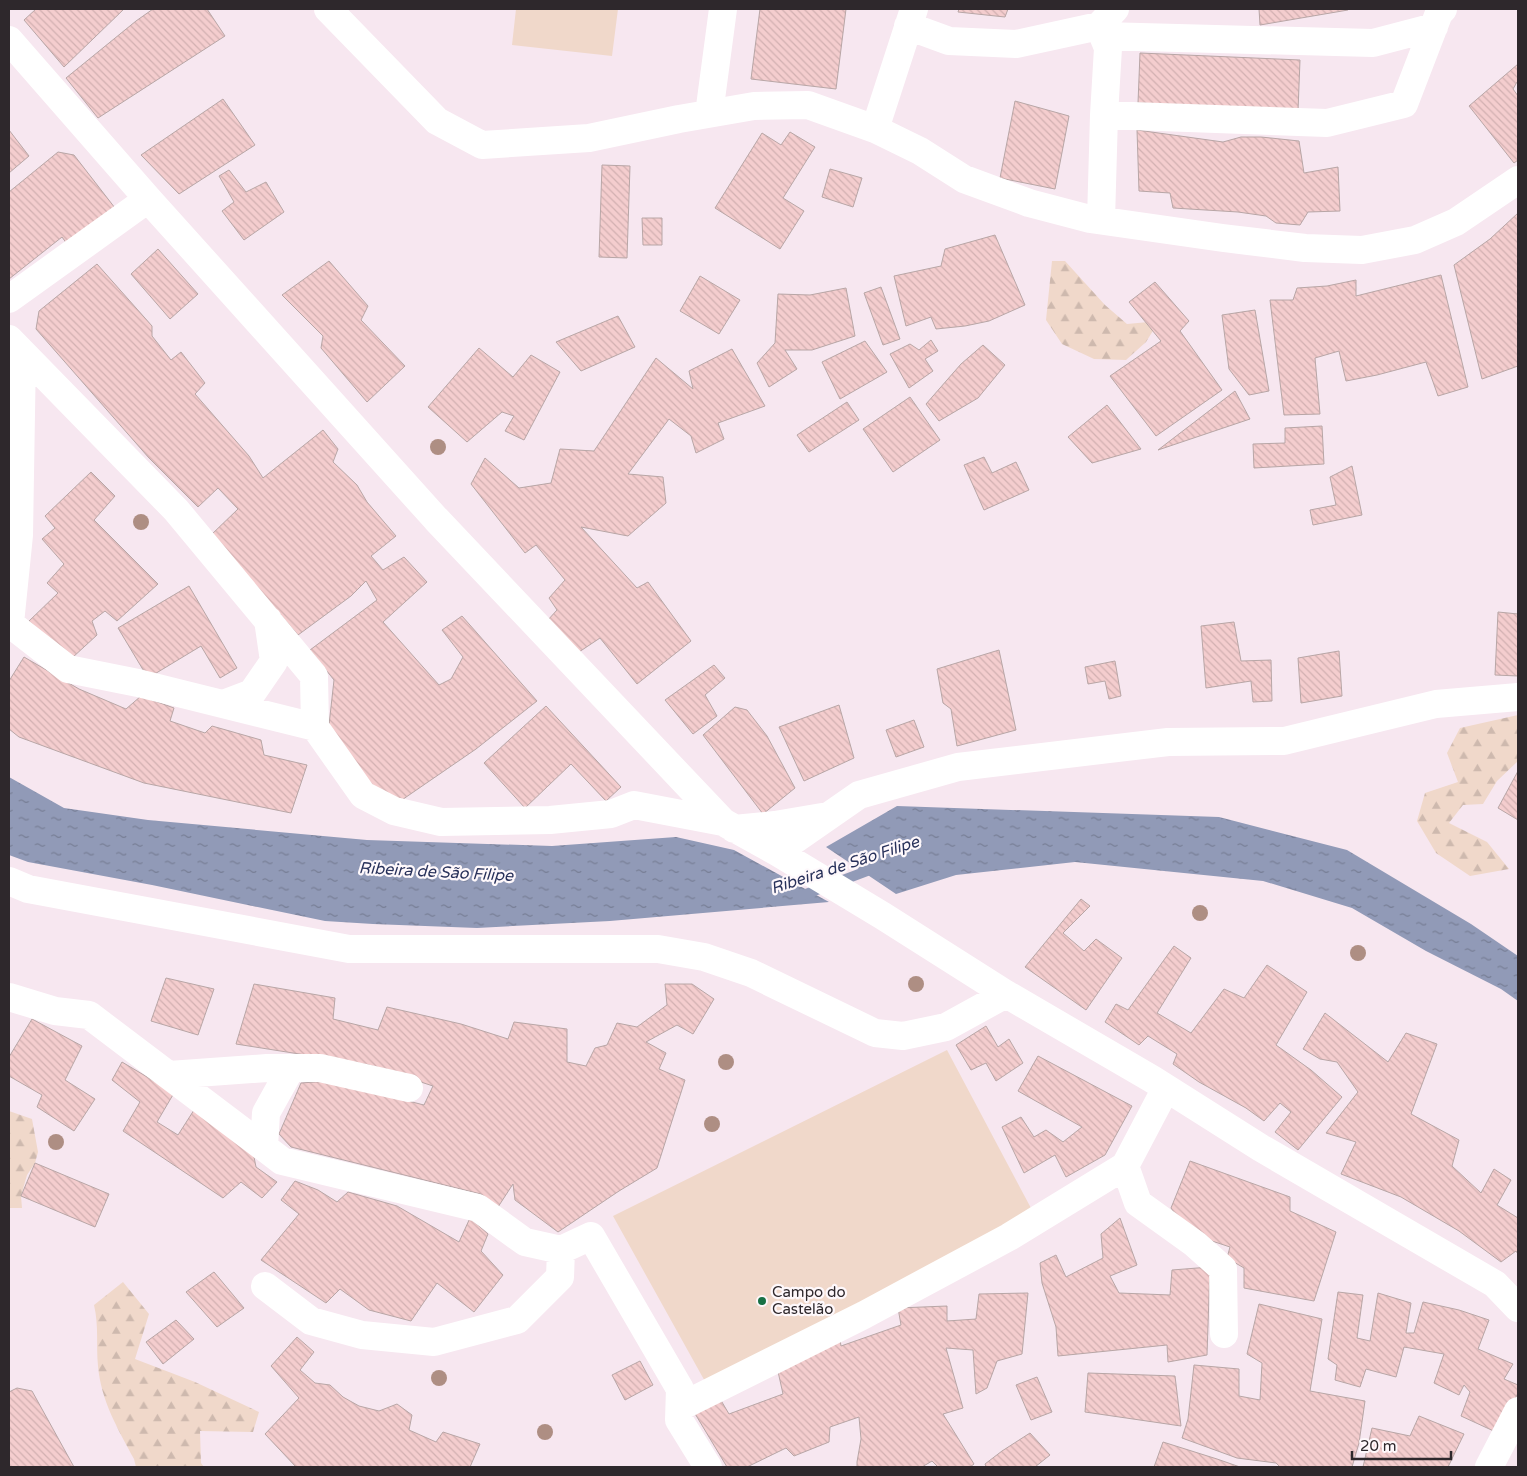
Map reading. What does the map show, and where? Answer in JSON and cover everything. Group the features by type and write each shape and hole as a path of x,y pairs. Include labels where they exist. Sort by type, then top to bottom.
{"street":[{"path":"328,9 437,121 482,145 589,138 754,106 808,105 875,129 920,151 964,179 1029,203 1101,220 1296,246 1362,250 1415,240 1456,222 1518,180"},
{"path":"709,114 723,9"},
{"path":"875,129 911,17 949,41 1016,44 1106,24 1373,43 1438,18"},
{"path":"1104,115 1327,123 1404,104 1438,18"},
{"path":"1101,220 1108,48 1106,24"},
{"path":"9,40 148,199 436,519 728,825 777,852 883,916 1006,994 1166,1088 1261,1148 1495,1284 1518,1308"},
{"path":"9,299 148,199"},
{"path":"16,346 19,535 9,623 68,669 316,727"},
{"path":"16,346 176,510 314,676 316,727 363,795 394,811 441,822 540,820 611,814 634,805 728,825 775,826 831,815"},
{"path":"223,704 252,693 274,661 268,620"},
{"path":"777,852 859,795 958,767 1168,742 1284,741 1436,704 1518,697"},
{"path":"9,882 28,889 349,949 658,949 704,957 751,973 875,1033 903,1036 946,1027 1006,994"},
{"path":"9,997 55,1011 89,1015 282,1161 478,1208 525,1242 561,1250 591,1236 680,1398 680,1420 708,1467"},
{"path":"169,1075 267,1068 320,1068 409,1088"},
{"path":"264,1147 266,1113 291,1068"},
{"path":"680,1398 864,1316 1009,1237 1124,1166 1166,1088"},
{"path":"1124,1166 1138,1203 1195,1244 1223,1269 1224,1334"},
{"path":"265,1286 311,1321 362,1335 434,1342 517,1320 560,1277 561,1250"},
{"path":"1489,1467 1518,1411"}],"green space":[{"path":"516,9 618,9 612,56 512,45"},
{"path":"1052,261 1065,261 1105,305 1127,324 1159,321 1146,342 1126,360 1094,359 1062,344 1046,320"},
{"path":"1518,715 1518,761 1497,781 1483,804 1463,805 1449,823 1487,842 1509,869 1470,876 1436,853 1417,821 1425,793 1458,782 1447,753 1460,728"},
{"name":"Campo do Castelão","path":"947,1050 1032,1210 707,1385 613,1216"},
{"path":"9,1111 32,1119 38,1152 35,1163 27,1175 21,1196 22,1208 9,1208"},
{"path":"123,1282 149,1314 135,1359 195,1382 259,1412 253,1432 200,1431 201,1463 204,1467 136,1467 134,1459 106,1403 97,1358 94,1305"}],"water":[{"path":"9,777 64,808 148,820 367,840 552,846 676,837 734,850 829,902 610,921 477,928 325,921 152,885 28,862 9,855"},
{"path":"897,806 1219,817 1347,850 1471,924 1518,956 1518,1001 1501,989 1426,951 1352,908 1263,881 1075,862 956,875 896,894 826,847"}],"building":[{"path":"36,9 124,9 64,67 24,20"},
{"path":"153,9 207,9 225,36 98,118 66,78"},
{"path":"760,9 846,9 836,89 751,79"},
{"path":"959,9 1008,9 1005,17 958,12"},
{"path":"1259,9 1348,9 1348,10 1260,25"},
{"path":"1140,53 1300,60 1298,111 1138,103"},
{"path":"1518,64 1518,83 1513,89 1518,96 1518,160 1514,163 1469,106"},
{"path":"223,99 255,145 179,194 141,155"},
{"path":"1015,101 1069,116 1055,189 1000,178"},
{"path":"9,130 29,156 9,173"},
{"path":"1137,130 1223,142 1241,137 1299,141 1304,173 1338,167 1340,211 1308,212 1300,225 1276,223 1266,216 1238,212 1173,208 1170,193 1139,191"},
{"path":"790,132 815,147 783,198 804,211 780,249 715,208 762,133 781,145"},
{"path":"58,152 74,155 115,208 67,244 62,237 9,279 9,192"},
{"path":"602,165 630,166 627,258 599,257"},
{"path":"830,169 862,178 853,207 822,197"},
{"path":"229,170 246,192 266,182 284,212 244,240 222,211 234,202 219,176"},
{"path":"1518,213 1518,366 1482,379 1454,265 1490,239"},
{"path":"642,218 662,218 662,245 643,245"},
{"path":"995,235 1025,305 989,321 965,326 936,329 931,317 906,326 894,276 941,266 945,249"},
{"path":"158,249 198,294 170,319 131,274"},
{"path":"329,261 368,306 361,320 405,366 367,402 321,348 323,336 282,295"},
{"path":"97,264 152,326 152,336 171,360 181,352 205,383 195,394 249,456 263,478 323,430 338,449 333,462 357,485 367,502 396,536 371,556 383,570 404,557 427,582 383,622 439,685 451,679 463,657 442,630 462,616 537,701 476,749 396,804 361,776 329,725 334,680 310,650 377,600 366,581 351,596 298,635 211,535 238,509 218,488 198,507 149,458 36,329 39,311"},
{"path":"1441,275 1468,387 1438,396 1426,362 1346,381 1339,351 1315,358 1320,414 1284,415 1270,300 1293,300 1297,288 1327,286 1356,280 1356,296"},
{"path":"700,276 740,300 719,334 680,311"},
{"path":"1155,282 1189,321 1180,331 1222,390 1156,436 1110,376 1161,341 1129,302"},
{"path":"881,287 900,339 883,345 864,293"},
{"path":"846,288 855,336 812,350 785,350 797,369 769,387 757,363 775,343 778,294 810,295"},
{"path":"1255,310 1269,391 1249,395 1229,369 1222,315"},
{"path":"618,316 635,347 581,371 556,342"},
{"path":"931,340 938,351 925,359 933,371 909,388 890,354 910,344 919,350"},
{"path":"865,341 887,372 840,399 822,362"},
{"path":"983,345 1005,365 978,398 939,421 926,404 961,364"},
{"path":"479,348 513,377 531,355 560,372 524,440 505,431 514,416 502,412 467,442 428,407"},
{"path":"732,349 765,406 718,423 724,439 696,453 691,436 669,419 628,474 663,477 666,503 628,536 581,527 637,588 648,582 691,641 637,684 600,638 579,652 547,621 557,610 549,598 565,580 536,545 525,553 471,484 485,458 519,488 551,483 560,449 594,451 656,358 693,389 689,371"},
{"path":"1235,391 1250,419 1158,450"},
{"path":"910,397 940,440 893,472 863,429"},
{"path":"847,402 859,420 809,452 797,435"},
{"path":"1107,405 1141,449 1092,463 1068,437"},
{"path":"1322,426 1324,464 1254,468 1253,444 1285,443 1285,428"},
{"path":"984,457 992,473 1016,462 1029,490 984,510 964,465"},
{"path":"1352,466 1362,515 1313,525 1310,510 1336,505 1330,477"},
{"path":"91,472 115,496 94,520 158,584 117,621 105,611 92,621 97,635 72,658 28,622 58,593 47,583 64,564 42,539 55,528 45,516"},
{"path":"189,586 237,668 220,678 201,646 148,678 118,628"},
{"path":"1498,612 1518,614 1518,676 1495,675"},
{"path":"1234,622 1241,661 1271,660 1272,701 1253,702 1251,681 1206,688 1201,626"},
{"path":"999,650 1016,730 957,746 951,709 943,703 937,669"},
{"path":"1339,651 1342,696 1301,703 1298,658"},
{"path":"24,657 79,689 126,709 141,696 174,708 170,721 205,733 212,726 261,740 264,755 307,765 291,813 144,783 19,737 9,729 9,681"},
{"path":"1115,661 1121,696 1109,699 1105,681 1088,684 1085,667"},
{"path":"714,665 725,678 705,695 717,716 693,734 665,700"},
{"path":"839,705 854,758 804,781 779,727"},
{"path":"546,706 621,787 606,801 571,764 525,808 484,763"},
{"path":"735,707 747,710 767,736 795,788 763,814 703,735"},
{"path":"914,720 924,747 896,757 886,730"},
{"path":"1518,771 1518,820 1498,808"},
{"path":"1081,899 1090,906 1063,933 1084,951 1096,939 1122,958 1086,1010 1025,967"},
{"path":"1174,946 1191,958 1157,1013 1191,1033 1224,989 1244,998 1267,965 1307,992 1276,1045 1311,1070 1342,1097 1298,1150 1275,1132 1291,1112 1280,1103 1264,1121 1173,1064 1177,1054 1148,1036 1139,1045 1105,1022 1116,1004 1128,1010"},
{"path":"166,978 214,989 198,1035 151,1021"},
{"path":"254,984 335,998 333,1019 378,1030 387,1007 461,1024 508,1039 514,1022 567,1029 567,1062 586,1066 595,1048 607,1045 617,1023 637,1027 667,1005 665,984 692,984 714,999 693,1034 677,1025 646,1042 666,1053 659,1069 685,1080 657,1168 558,1232 515,1200 513,1184 498,1207 481,1194 291,1147 279,1134 301,1083 329,1081 424,1105 433,1086 369,1065 236,1044"},
{"path":"1325,1013 1388,1062 1406,1033 1437,1044 1411,1114 1459,1140 1452,1166 1481,1193 1494,1169 1511,1180 1497,1205 1518,1218 1518,1254 1516,1251 1501,1262 1459,1231 1401,1197 1341,1174 1356,1142 1326,1133 1358,1092 1337,1062 1320,1059 1303,1049"},
{"path":"32,1019 82,1046 65,1080 95,1099 74,1131 37,1107 42,1095 9,1076 9,1057"},
{"path":"986,1026 998,1047 1009,1039 1023,1063 996,1081 986,1063 971,1070 956,1045"},
{"path":"1038,1056 1132,1106 1105,1155 1066,1177 1055,1155 1024,1173 1002,1127 1021,1117 1034,1137 1046,1130 1063,1142 1082,1127 1018,1091"},
{"path":"122,1062 174,1093 157,1122 178,1135 194,1110 253,1152 256,1167 277,1182 262,1198 241,1182 223,1198 123,1131 140,1102 112,1080"},
{"path":"1190,1161 1290,1197 1290,1211 1336,1232 1314,1301 1244,1288 1244,1268 1227,1258 1230,1247 1209,1240 1178,1218 1171,1208"},
{"path":"35,1163 109,1194 95,1227 21,1196"},
{"path":"295,1181 318,1190 337,1202 348,1192 397,1206 459,1242 470,1218 488,1234 481,1251 503,1275 474,1312 437,1283 411,1321 369,1310 340,1289 326,1303 261,1260 299,1214 281,1200"},
{"path":"1120,1218 1137,1265 1110,1276 1119,1293 1170,1295 1172,1270 1210,1267 1207,1355 1168,1362 1167,1345 1058,1356 1056,1327 1042,1283 1040,1263 1056,1255 1066,1277 1103,1258 1101,1234"},
{"path":"214,1272 244,1308 217,1327 186,1292"},
{"path":"1338,1292 1363,1295 1357,1338 1370,1341 1378,1293 1411,1303 1406,1333 1414,1333 1423,1302 1459,1310 1489,1320 1478,1349 1513,1364 1504,1379 1518,1385 1518,1393 1498,1433 1461,1416 1470,1392 1464,1385 1459,1395 1434,1383 1444,1354 1404,1347 1396,1377 1366,1369 1360,1387 1335,1380 1337,1365 1328,1359"},
{"path":"1028,1293 1022,1354 997,1361 987,1388 976,1394 973,1350 946,1348 963,1408 943,1414 974,1464 970,1467 938,1467 932,1461 922,1467 857,1467 861,1439 859,1417 830,1427 829,1442 794,1456 786,1448 747,1467 727,1467 694,1412 719,1397 729,1414 783,1394 777,1367 839,1334 841,1346 901,1325 898,1308 947,1306 947,1321 976,1319 979,1294"},
{"path":"1259,1304 1322,1319 1310,1391 1365,1401 1359,1443 1352,1467 1280,1467 1276,1463 1237,1458 1182,1438 1188,1419 1194,1365 1239,1369 1239,1396 1260,1400 1262,1363 1247,1354"},
{"path":"176,1320 194,1339 163,1364 146,1342"},
{"path":"297,1337 314,1352 300,1370 315,1383 330,1385 343,1397 359,1406 379,1411 397,1404 412,1415 409,1430 436,1442 443,1432 480,1444 470,1467 296,1467 265,1434 299,1398 271,1366"},
{"path":"640,1361 653,1385 625,1400 612,1375"},
{"path":"1088,1373 1175,1376 1181,1426 1085,1412"},
{"path":"1037,1377 1052,1412 1031,1420 1016,1385"},
{"path":"17,1388 32,1391 74,1467 9,1467 9,1392"},
{"path":"1419,1416 1464,1434 1448,1467 1363,1467 1372,1428 1410,1436"},
{"path":"1030,1433 1050,1455 1035,1467 986,1467 985,1464"},
{"path":"1163,1442 1217,1459 1240,1467 1154,1467"}],"waterway":[{"name":"Ribeira de São Filipe","path":"798,897 875,868"}],"place":[{"name":"Campo do Castelão","path":"762,1301"}]}
